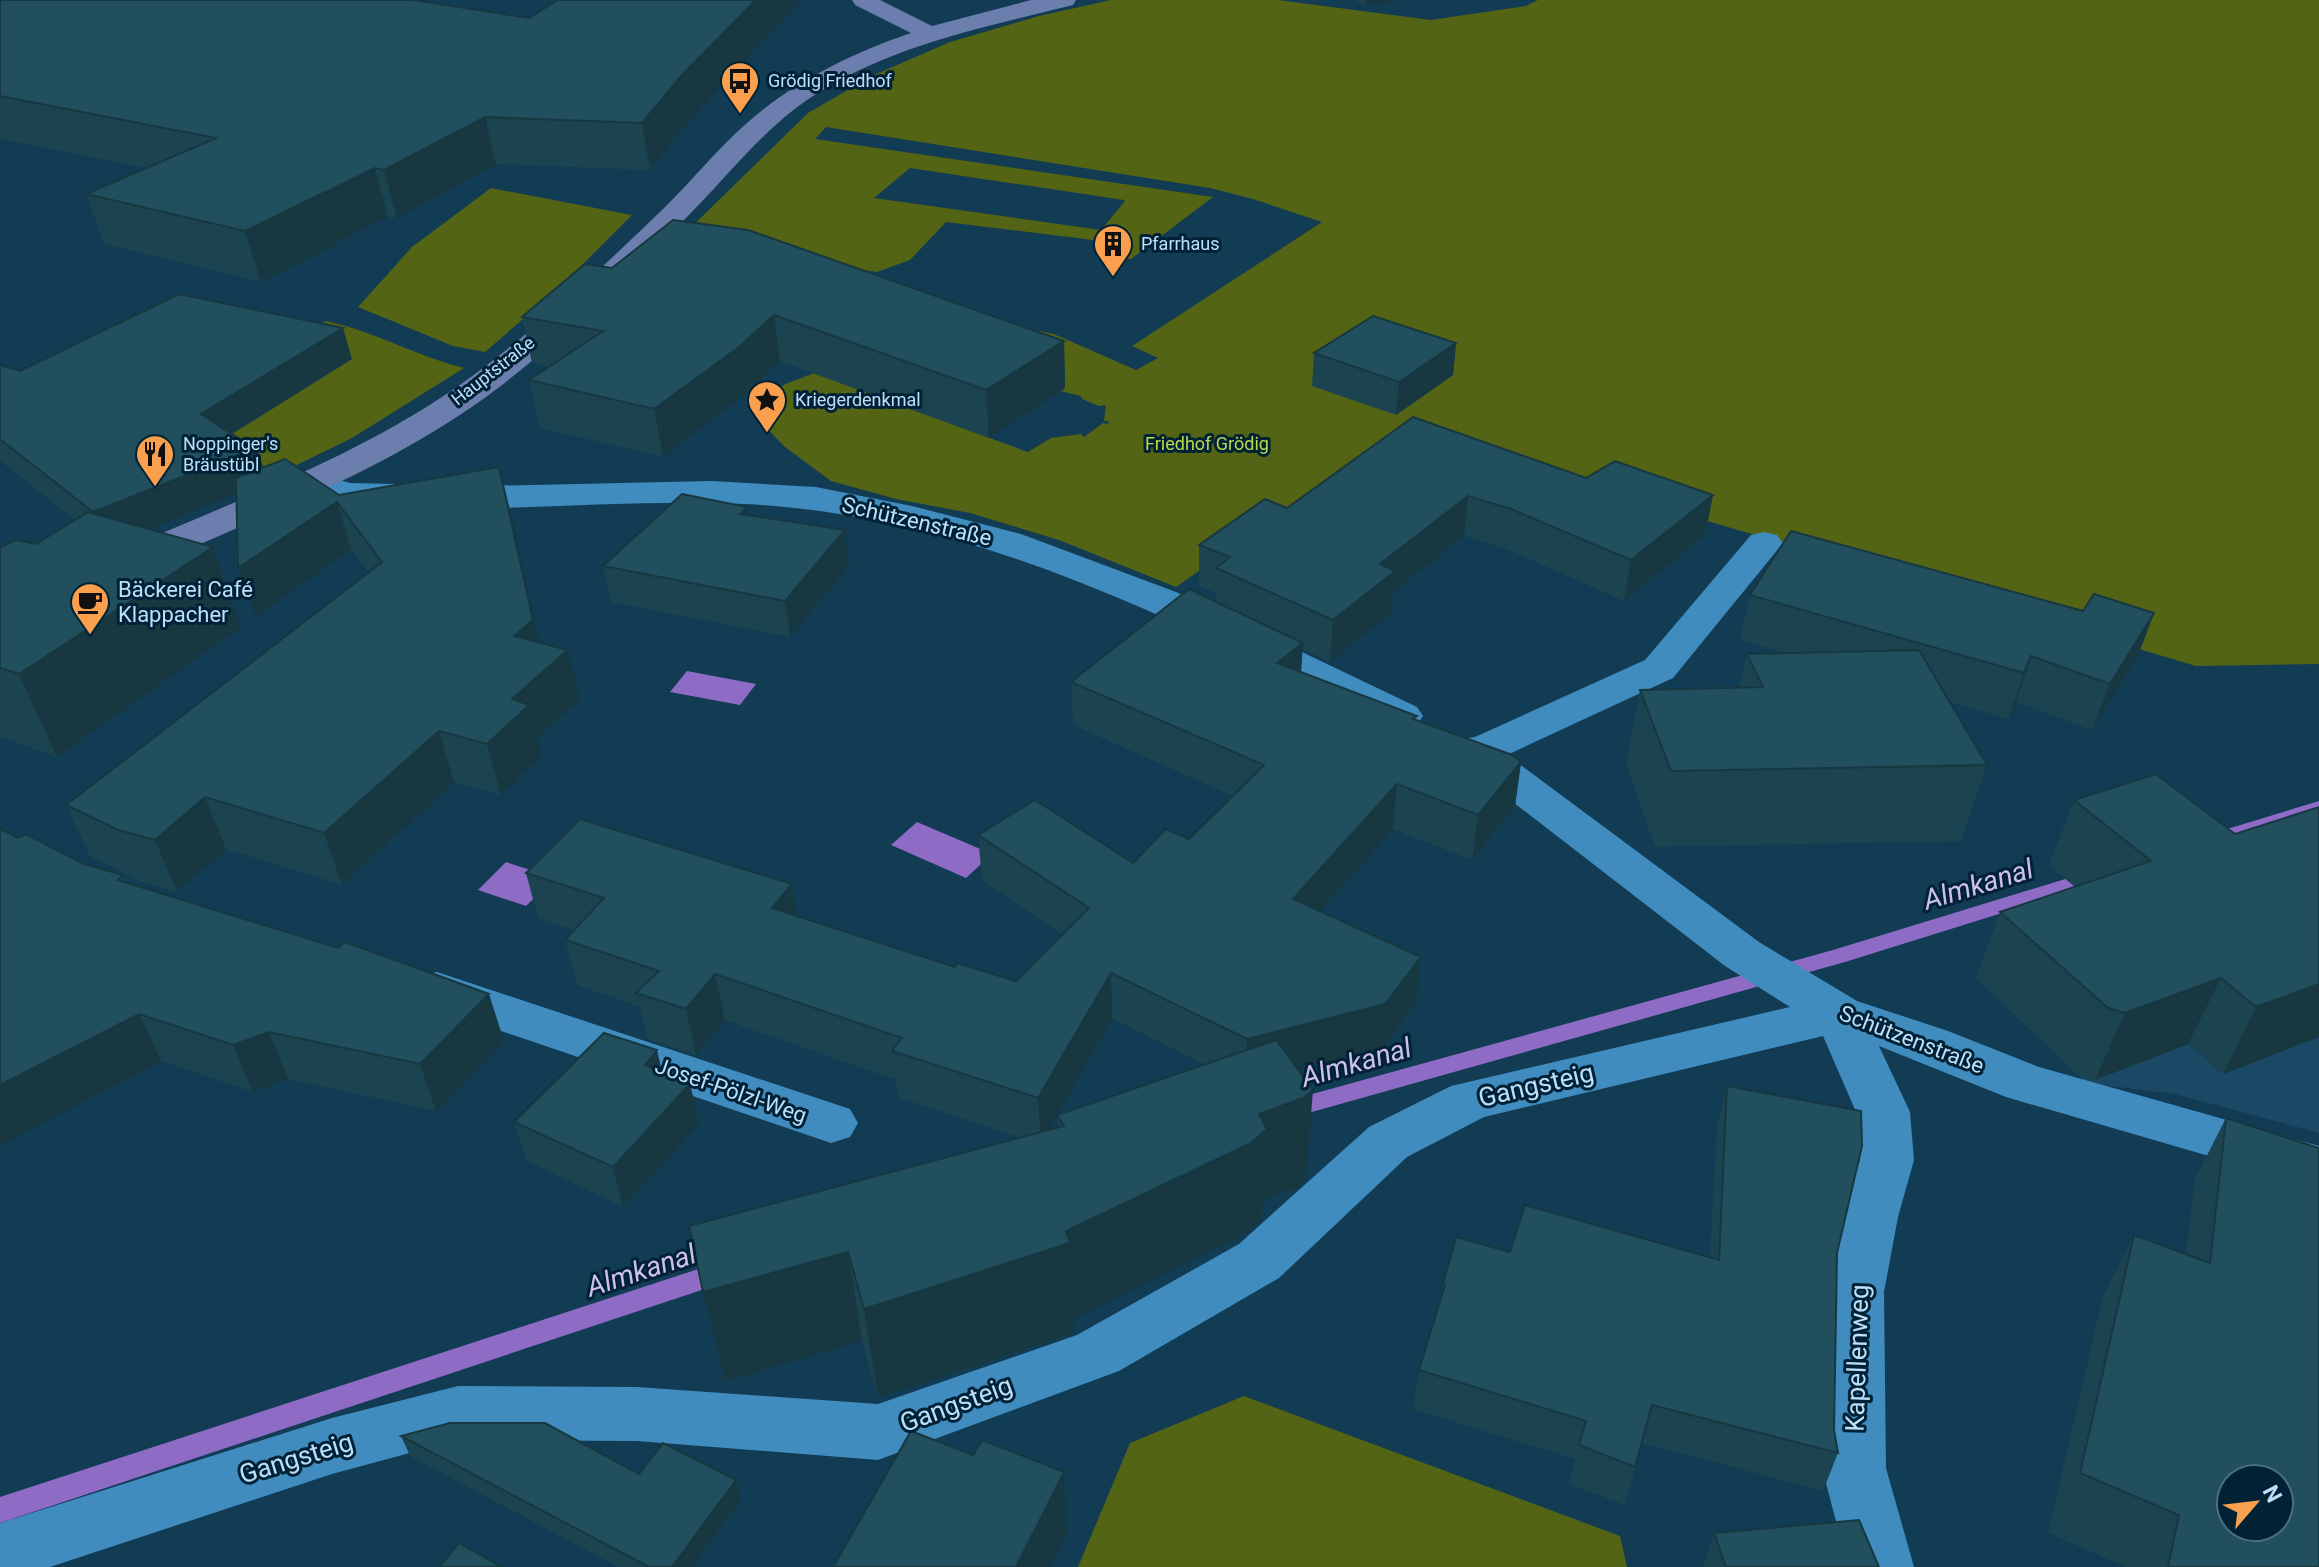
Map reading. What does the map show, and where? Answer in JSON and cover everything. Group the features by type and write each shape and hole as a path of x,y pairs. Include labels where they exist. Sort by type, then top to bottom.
{"main road":[{"path":"863,0 930,34"},
{"name":"Hauptstraße","path":"98,575 313,483 417,428 486,381 673,215 771,115 867,59 930,34 1023,7 1065,0"}],"street":[{"name":"Schützenstraße","path":"313,483 347,494 481,497 712,492 816,498 912,517 1008,542 1162,600 1477,752 1742,954 1824,1004 2025,1083 2319,1167"},
{"path":"1477,752 1659,669 1764,543"},
{"name":"Josef-Pölzl-Weg","path":"401,978 831,1123"},
{"name":"Gangsteig","path":"0,1554 332,1446 458,1413 637,1414 878,1432 1098,1353 1259,1261 1388,1142 1470,1100 1824,1004"},
{"name":"Kapellenweg","path":"1824,1004 1883,1112 1887,1160 1855,1292 1854,1468 1881,1567"}],"shaded area":[{"path":"687,671 756,684 740,705 670,692"},
{"path":"917,822 992,854 966,878 891,845"},
{"path":"2319,837 2319,1133 2175,1094 2087,1083 1976,978 2190,881"},
{"path":"506,862 555,878 526,906 478,890"}],"green space":[{"name":"Friedhof Grödig","path":"1111,0 1278,0 1431,20 1526,6 1538,0 2319,0 2319,664 2196,666 1401,430 1176,587 1059,540 970,513 896,499 831,481 785,447 751,412 785,384 904,340 1000,323 1054,334 1136,370 1158,358 1132,346 1322,222 1210,188 826,127 815,139 1213,197 1131,259 1102,254 1109,242 946,222 910,260 877,272 674,244 808,113 874,75 950,42 1039,16","holes":["910,168 1124,200 1125,201 1101,230 874,198","1064,389 1060,391 1081,396 1099,406 1106,405 1104,421 1109,421 1108,424 1103,423 1084,437 1081,434 1051,438 1028,452 877,397"]},
{"path":"491,188 632,215 559,288 485,352 453,346 358,307 412,247"},
{"path":"326,321 464,368 352,438 270,478 195,427 292,336"},
{"path":"1244,1396 1620,1536 1627,1567 1078,1567 1130,1443"}],"building":[{"path":"0,0 414,0 530,18 557,0 756,0 682,75 642,123 485,117 384,170 375,168 245,231 86,194 216,138 0,96"},
{"path":"673,220 748,230 1064,341 986,390 774,315 739,347 654,409 529,380 603,331 522,317 585,264 612,268"},
{"path":"179,294 343,328 201,414 258,451 240,459 240,454 93,512 0,439 0,365 20,371"},
{"path":"1373,316 1456,343 1399,382 1314,353"},
{"path":"1413,417 1586,478 1615,461 1713,495 1631,560 1511,509 1468,496 1380,564 1395,571 1333,620 1216,568 1230,557 1199,545 1265,499 1287,508"},
{"path":"285,459 339,495 499,467 533,620 514,636 568,650 512,699 529,705 487,744 439,731 324,833 205,797 155,840 118,830 66,805 382,562 337,502 238,568 236,478"},
{"path":"682,494 747,507 740,514 845,530 785,601 603,566"},
{"path":"88,512 213,547 19,674 0,668 0,547 16,540 36,544"},
{"path":"1791,531 2083,611 2094,594 2154,613 2110,684 2031,656 2024,673 1750,595"},
{"path":"1189,589 1303,643 1277,663 1417,716 1413,719 1512,755 1521,762 1478,815 1397,784 1293,899 1421,957 1385,1004 1247,1039 1111,973 1038,1098 892,1051 902,1038 715,974 686,1009 636,993 659,971 565,940 604,898 526,873 580,819 792,884 772,908 955,967 957,963 1016,981 1089,908 978,835 1035,800 1133,863 1166,829 1189,839 1264,765 1071,682"},
{"path":"1919,650 1987,765 1671,771 1640,690 1763,687 1747,654"},
{"path":"2156,774 2235,834 2319,807 2319,984 2256,1007 2221,978 2125,1013 2108,1008 2000,912 2151,861 2074,800"},
{"path":"0,829 18,838 26,834 84,864 123,875 118,880 338,948 345,942 489,994 420,1064 269,1032 233,1045 139,1014 0,1085"},
{"path":"604,1033 657,1050 645,1065 690,1084 613,1167 514,1122"},
{"path":"1276,1040 1313,1090 1303,1098 1259,1114 1267,1129 1251,1143 1066,1231 1070,1243 864,1309 848,1252 703,1292 689,1226 1064,1126 1057,1115"},
{"path":"1727,1086 1861,1111 1862,1146 1837,1253 1834,1430 1838,1453 1652,1405 1635,1467 1579,1445 1586,1421 1419,1370 1456,1237 1510,1252 1525,1205 1719,1260"},
{"path":"2226,1118 2319,1148 2319,1567 2168,1567 2179,1515 2080,1473 2134,1235 2210,1263"},
{"path":"450,1423 545,1423 639,1474 663,1443 736,1480 672,1567 649,1567 401,1436"},
{"path":"911,1431 973,1455 982,1440 1064,1472 1016,1567 833,1567"},
{"path":"1859,1520 1879,1567 1726,1567 1714,1533"},
{"path":"459,1543 502,1567 439,1567"}],"waterway":[{"name":"Almkanal","path":"2208,842 2319,807"},
{"name":"Almkanal","path":"1287,1110 1837,957 2098,876"},
{"name":"Almkanal","path":"0,1510 726,1271"}],"place":[{"name":"Grödig Friedhof","path":"740,115"},
{"name":"Pfarrhaus","path":"1113,278"},
{"name":"Kriegerdenkmal","path":"767,434"},
{"name":"Noppinger's Bräustübl","path":"155,488"},
{"name":"Bäckerei Café Klappacher","path":"90,636"}]}
